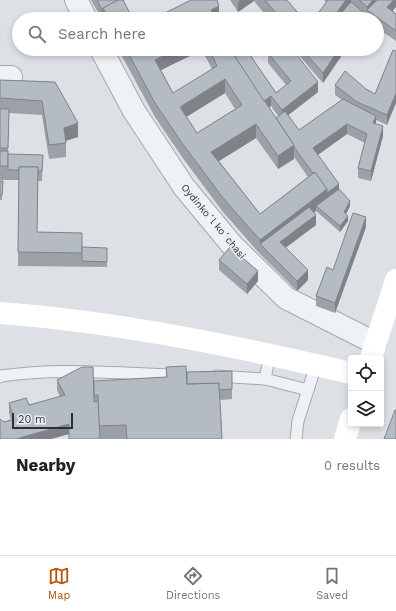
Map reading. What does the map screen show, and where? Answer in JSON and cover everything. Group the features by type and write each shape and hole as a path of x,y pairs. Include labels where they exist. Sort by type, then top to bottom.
{"main road":[{"path":"373,350 396,280"},
{"path":"0,313 139,329 208,341 348,372"},
{"path":"345,439 349,427"}],"street":[{"path":"76,0 82,12"},
{"name":"Oydinkoʻl koʻchasi","path":"106,56 134,111 184,186 232,245 286,298 373,350"}],"lane":[{"path":"265,379 270,354"},
{"path":"296,439 298,421 316,365"},
{"path":"0,377 35,371 93,370 265,379 308,390"}],"building":[{"path":"97,0 118,0 103,8 103,12"},
{"path":"118,0 123,0 129,12 105,12 103,8"},
{"path":"191,0 217,0 219,6 211,10 212,12 167,12"},
{"path":"265,0 287,0 297,12 275,12"},
{"path":"328,0 346,0 337,12 319,12"},
{"path":"359,0 373,0 367,7"},
{"path":"377,0 394,0 387,7 396,14 396,31 384,22 384,12 370,12 367,10"},
{"path":"351,2 363,12 342,12"},
{"path":"393,50 396,51 396,93 387,115 357,102 335,85 345,71 366,89 375,94"},
{"path":"130,56 163,56 155,60 173,93 217,66 212,56 235,56 294,145 278,156 256,124 211,152 260,214 315,172 327,189 260,240 223,198 182,143 155,103","holes":["225,79 242,105 197,133 180,107"]},
{"path":"235,56 251,56 276,93 291,81 270,56 298,56 318,82 282,110 271,96 264,101"},
{"path":"308,56 334,56 323,73"},
{"path":"0,80 55,82 78,123 64,128 66,143 49,145 42,101 0,98"},
{"path":"343,99 376,116 373,123 383,126 371,171 358,168 367,134 347,124 313,148 339,184 327,193 327,189 294,147 276,118 285,111 299,130"},
{"path":"0,109 9,109 8,148 0,148"},
{"path":"0,151 8,151 8,166 0,166"},
{"path":"8,154 43,155 42,171 38,171 38,167 19,167 19,170 8,170"},
{"path":"19,167 38,167 37,232 82,233 82,253 18,252"},
{"path":"0,181 3,181 2,195 0,195"},
{"path":"339,189 350,201 344,212 348,216 340,226 316,206"},
{"path":"309,207 316,215 280,242 308,270 297,281 260,244"},
{"path":"353,213 366,217 335,303 316,296 327,267 333,270"},
{"path":"82,247 107,248 107,262 82,261"},
{"path":"230,247 258,271 247,284 219,260"},
{"path":"186,366 187,384 219,383 222,439 127,439 126,425 99,426 98,395 94,395 94,381 167,377 166,367"},
{"path":"82,367 93,367 94,402 98,401 100,439 69,439 69,424 16,439 0,439 0,419 4,422 14,419 9,403 26,398 29,405 65,395 57,380"},
{"path":"232,371 232,389 219,390 219,383 187,384 187,372"},
{"path":"395,410 396,439 384,439"}]}
